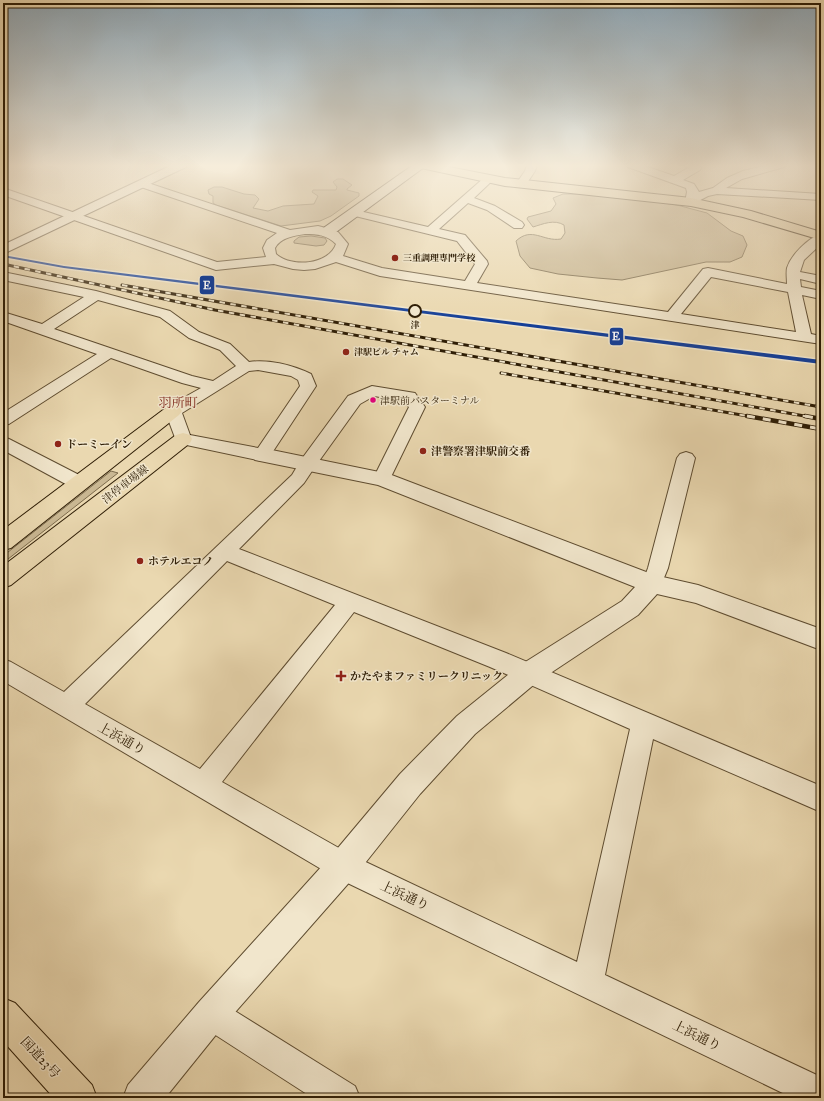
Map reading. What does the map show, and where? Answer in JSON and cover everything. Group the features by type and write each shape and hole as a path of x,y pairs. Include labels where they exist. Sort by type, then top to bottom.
{"main road":[{"path":"754,216 821,237"},
{"path":"3,542 173,411"},
{"name":"津停車場線","path":"3,579 183,439"},
{"name":"国道23号","path":"3,1015 79,1098"}],"street":[{"path":"6,246 72,216"},
{"path":"74,216 216,266 276,260"},
{"path":"238,216 288,233 311,231 327,232 334,235 342,244 342,250 334,258 320,264 308,266 285,264 276,260 270,255 269,249 271,243 288,233"},
{"path":"327,232 350,216"},
{"path":"369,216 461,238 482,264 469,286"},
{"path":"430,231 447,216"},
{"path":"504,216 518,225"},
{"path":"804,338 795,290 793,274 794,267 798,259 821,237"},
{"path":"334,258 380,272 821,340"},
{"path":"671,317 708,272 821,295"},
{"path":"793,274 821,280"},
{"path":"3,276 96,295 165,314 194,335 225,347 239,359 245,367"},
{"path":"43,330 96,295"},
{"path":"3,316 188,380 216,386"},
{"path":"3,420 109,353"},
{"path":"262,455 308,386 305,376 295,372 258,365 245,367 173,411 183,439 262,455 382,479 652,584 698,594 821,640"},
{"path":"66,706 298,479 307,464 354,400 372,391 409,397 417,407 382,479"},
{"path":"3,404 19,410"},
{"path":"3,443 79,483"},
{"path":"141,1098 211,1014 343,866 410,784 466,725 528,674 630,608 652,584 658,568 686,458"},
{"path":"223,551 498,660 821,799"},
{"path":"204,784 350,602"},
{"name":"上浜通り","path":"3,669 204,784 343,866 821,1094"},
{"path":"588,983 644,723"},
{"path":"211,1014 343,1098"}],"shaded area":[{"path":"251,216 330,216 320,221 281,226"},
{"path":"712,216 731,231 743,236 747,245 742,257 730,262 706,262 622,280 558,274 530,268 520,256 516,241 527,235 561,239 565,233 564,225 552,222 533,227 527,219 528,217"},
{"path":"311,236 325,238 327,241 324,245 316,246 294,243 294,241 299,237"},
{"path":"111,471 118,473 3,563 3,556"}],"railway":[{"path":"3,264 215,310 810,417"},
{"path":"122,285 821,407"},
{"path":"501,373 753,417"},
{"path":"747,416 821,429"},
{"path":"805,416 821,419"}],"transit line":[{"name":"E","path":"3,256 64,267 821,362"}],"place":[{"name":"三重調理専門学校","path":"395,258"},
{"name":"津","path":"415,311"},
{"name":"津駅ビル チャム","path":"346,352"},
{"name":"津駅前バスターミナル","path":"373,400"},
{"name":"ドーミーイン","path":"58,444"},
{"name":"津警察署津駅前交番","path":"423,451"},
{"name":"ホテルエコノ","path":"140,561"},
{"name":"かたやまファミリークリニック","path":"341,676"}],"district":[{"name":"羽所町","path":"178,402"}]}
